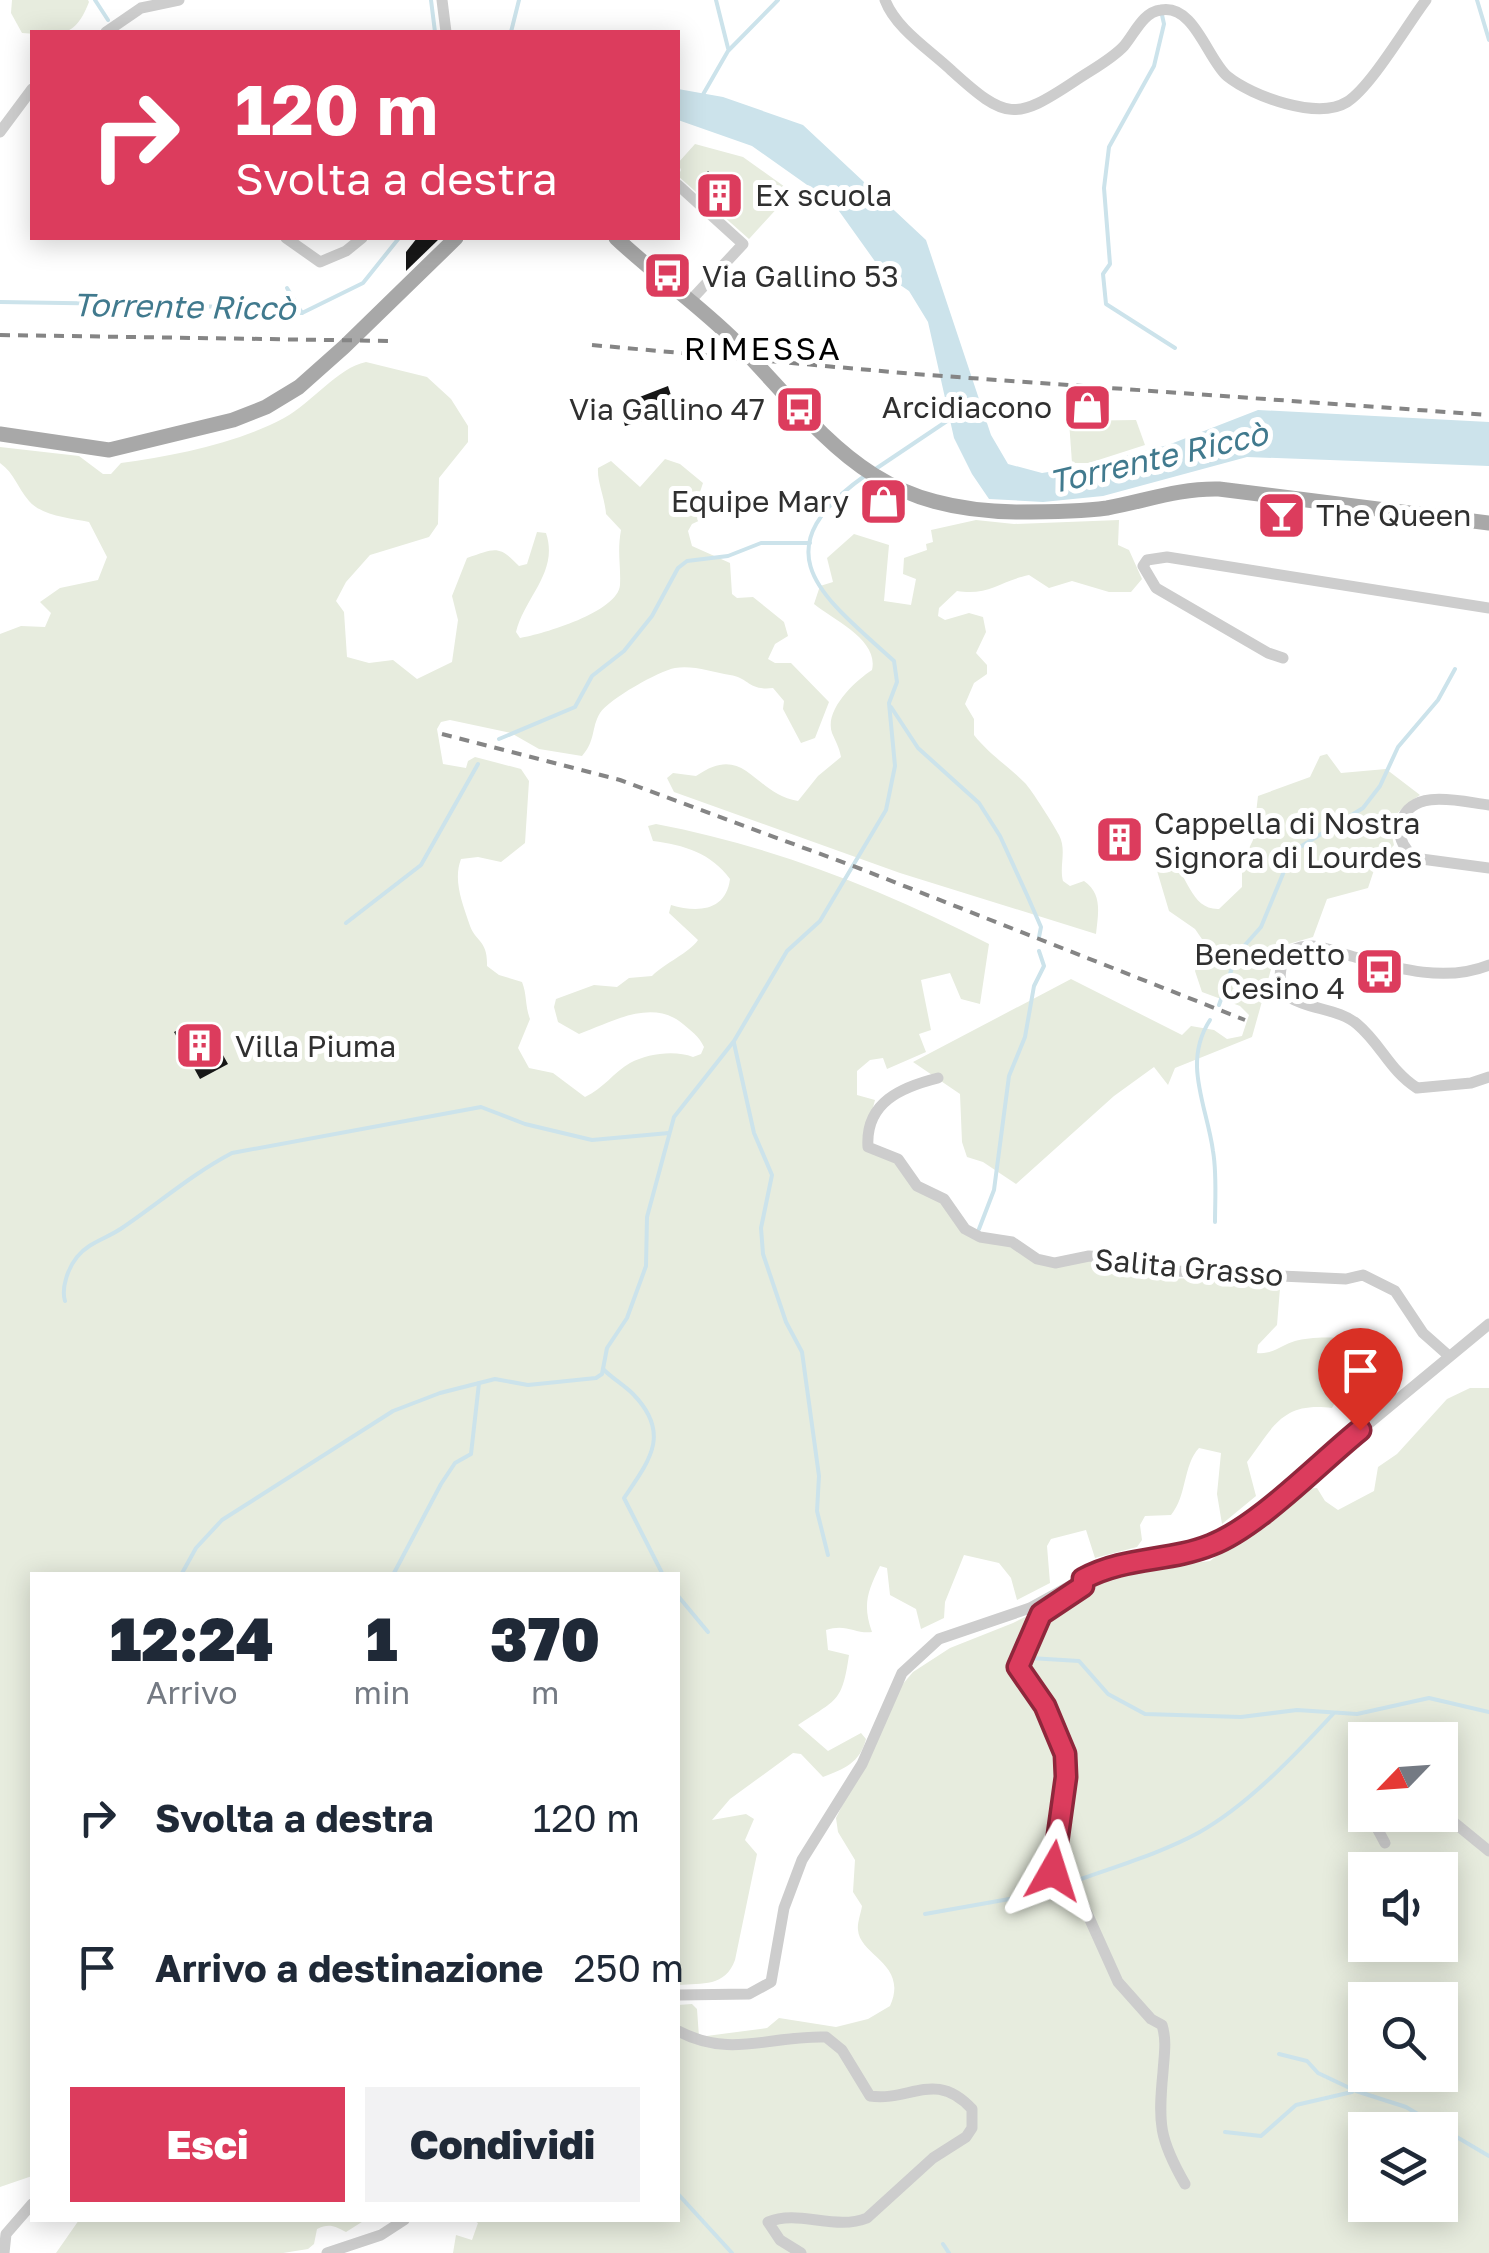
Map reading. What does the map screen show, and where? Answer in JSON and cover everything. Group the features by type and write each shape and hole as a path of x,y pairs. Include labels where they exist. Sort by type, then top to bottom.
{"main road":[{"path":"0,434 109,450 215,425 266,407 298,388 454,240"},
{"path":"622,240 691,300 843,454 882,483 924,500 996,511 1083,510 1183,490 1219,489 1489,523"}],"street":[{"path":"109,30 141,8 179,0"},
{"path":"442,0 446,30"},
{"path":"885,0 898,22 977,94 1000,108 1022,111 1044,102 1120,50 1145,17 1159,10 1174,10 1191,24 1228,76 1308,110 1328,110 1360,92 1426,0"},
{"path":"0,132 30,93"},
{"path":"680,187 744,244 691,300"},
{"path":"289,240 320,262 346,251 360,240"},
{"path":"1283,658 1156,588 1145,575 1143,566 1147,560 1167,558 1488,604"},
{"path":"1489,805 1425,800 1406,810 1399,830 1406,850 1424,862 1489,868"},
{"path":"1489,965 1470,973 1439,973 1392,967 1313,946 1294,949 1282,958 1279,969 1284,994 1308,1008 1327,1010 1355,1022 1390,1066 1417,1088 1471,1084 1489,1078"},
{"name":"Salita Grasso","path":"938,1078 907,1086 881,1103 867,1137 868,1147 898,1159 917,1186 944,1199 965,1229 1012,1242 1037,1259 1055,1263 1089,1256 1114,1258 1154,1270 1346,1279 1363,1275 1395,1291 1423,1332 1449,1356"},
{"path":"680,1996 749,1994 772,1982 784,1908 802,1860 862,1764 902,1673 938,1639 1030,1608 1108,1565 1211,1546 1246,1524 1489,1324"},
{"path":"1083,1579 1083,1586 1041,1614 1018,1667 1045,1706 1065,1754 1066,1777 1059,1806 1054,1877 1061,1890 1082,1902 1118,1982 1151,2019 1162,2025 1166,2040 1161,2132 1166,2154 1184,2184"},
{"path":"1458,1826 1489,1851"},
{"path":"1379,1832 1385,1844"},
{"path":"680,2032 711,2046 731,2047 826,2037 842,2050 870,2096 881,2098 920,2087 937,2089 961,2098 972,2109 972,2128 966,2136 933,2158 867,2218 835,2224 787,2219 768,2222 780,2240 801,2253"},
{"path":"4,2253 6,2234 30,2206"},
{"path":"326,2253 381,2234 401,2222"}],"shaded area":[{"path":"12,0 89,2 78,23 69,30 22,33 11,13"},
{"path":"695,144 743,157 792,192 749,239 680,178 680,161"},
{"path":"366,362 427,377 451,399 468,426 468,442 439,478 438,524 429,537 370,555 346,582 336,601 344,612 347,657 369,663 393,660 417,679 452,662 458,620 452,596 467,558 496,550 519,566 527,564 537,532 546,533 548,560 520,619 516,632 520,638 594,613 616,595 620,585 621,530 606,514 598,468 611,461 640,487 665,459 680,464 703,483 698,498 705,518 692,524 688,531 692,546 730,563 732,594 737,598 753,597 784,622 788,636 775,644 768,659 791,663 829,702 815,738 801,743 783,709 784,701 773,688 759,688 730,675 682,667 647,680 605,707 582,756 539,749 511,733 450,720 441,722 437,729 443,764 466,768 475,757 521,769 529,781 525,843 501,862 478,857 461,859 458,875 464,907 485,951 487,966 499,975 522,982 530,1019 518,1048 529,1068 553,1073 585,1097 624,1067 645,1057 701,1054 704,1047 700,1040 671,1016 632,1015 579,1034 558,1022 554,1007 556,999 594,985 617,987 629,978 652,976 698,940 669,913 671,905 700,909 723,898 730,879 723,870 686,848 653,841 648,826 656,824 699,833 785,857 909,906 989,944 980,1004 961,999 950,973 921,980 931,1030 919,1034 926,1052 887,1069 883,1058 870,1060 857,1071 857,1095 875,1100 863,1146 892,1160 940,1199 959,1226 1008,1245 1038,1263 1099,1260 1160,1279 1281,1276 1277,1325 1258,1345 1257,1353 1303,1339 1332,1338 1366,1346 1368,1361 1359,1376 1349,1379 1332,1408 1301,1409 1281,1419 1247,1462 1256,1496 1222,1524 1217,1494 1221,1453 1199,1448 1171,1515 1145,1516 1140,1525 1142,1540 1137,1547 1095,1558 1086,1530 1051,1539 1047,1546 1050,1583 1017,1600 1011,1578 999,1563 964,1555 945,1602 944,1618 921,1629 916,1609 890,1595 887,1568 880,1566 868,1598 872,1632 826,1630 828,1650 849,1655 844,1683 836,1698 798,1725 828,1751 861,1733 866,1739 860,1754 844,1768 823,1777 801,1754 793,1753 730,1799 712,1820 746,1814 754,1819 745,1840 757,1854 735,1960 725,1975 704,1983 680,1985 680,1572 30,1572 30,2177 0,2187 0,634 21,626 45,627 51,613 40,602 60,588 98,580 107,557 89,522 49,513 29,501 0,463 0,447 79,456 103,474 111,474 121,463 205,447 266,427 294,412"},
{"path":"1136,420 1145,445 1089,463 1072,463 1069,421"},
{"path":"976,520 1014,524 1119,520 1118,545 1129,550 1142,579 1131,592 1109,592 1072,581 1049,588 1029,575 986,590 957,591 939,608 938,616 945,620 969,613 983,617 986,632 976,653 987,665 987,674 974,683 965,704 974,719 974,735 1025,783 1053,824 1062,846 1063,881 1070,886 1084,881 1097,898 1096,934 900,873 674,792 667,778 673,773 696,776 727,764 798,801 818,776 841,757 832,733 832,715 857,681 872,670 869,649 862,640 814,604 820,586 833,582 827,558 854,534 889,545 884,601 911,605 916,579 903,574 904,558 927,550 926,544 933,542 931,530"},
{"path":"1327,754 1341,773 1386,769 1420,795 1393,821 1394,845 1375,867 1368,888 1327,899 1313,937 1285,945 1275,955 1252,1037 1175,1068 1168,1085 1154,1067 1114,1096 1016,1184 983,1162 967,1157 962,1142 960,1094 913,1062 1071,979 1182,1035 1191,1026 1214,1030 1227,1039 1242,1036 1249,1015 1240,1006 1202,992 1195,971 1204,942 1195,929 1169,911 1155,864 1169,858 1195,897 1209,908 1219,909 1242,887 1242,863 1253,840 1258,796 1310,777 1320,756"},
{"path":"1470,1388 1489,1388 1489,2253 453,2253 456,2235 472,2240 476,2222 680,2222 680,2005 692,2004 697,2009 699,2037 767,2028 779,2018 836,2027 868,2019 890,2006 893,1980 861,1939 858,1927 862,1906 853,1892 855,1860 838,1832 836,1818 902,1685 913,1672 950,1648 1013,1623 1113,1572 1210,1561 1302,1489 1317,1488 1325,1501 1338,1510 1374,1491 1378,1467 1397,1454 1447,1399"},
{"path":"78,2222 362,2222 346,2232 332,2226 321,2227 308,2249 283,2253 56,2253"}],"water":[{"path":"680,89 723,97 803,125 926,240 991,435 1008,464 1042,473 1087,466 1168,445 1258,410 1489,422 1489,466 1247,457 1103,496 1043,502 989,499 954,438 928,322 909,291 884,274 834,204 752,146 680,121"}],"building":[{"name":"Ex scuola","path":"708,171 741,201 729,215 699,189 703,184 699,181"},
{"path":"415,240 438,240 406,271 406,252"},
{"path":"668,386 676,411 625,426 619,405"},
{"name":"Arcidiacono","path":"1065,399 1109,399 1109,414 1065,414"},
{"name":"Villa Piuma","path":"206,1025 228,1064 200,1079 174,1032 183,1027 188,1035"}],"waterway":[{"path":"95,0 108,20"},
{"path":"431,0 435,30"},
{"path":"512,30 519,0"},
{"path":"716,0 728,48"},
{"path":"701,98 728,51 778,0"},
{"path":"1477,0 1489,40"},
{"path":"1162,15 1164,24 1154,66 1109,147 1104,188 1110,264 1103,274 1106,304 1175,348"},
{"name":"Torrente Riccò","path":"0,302 189,305 302,313 363,283 397,240"},
{"path":"287,288 302,313"},
{"path":"874,470 953,417"},
{"path":"183,1572 196,1548 222,1520 393,1411 440,1393 495,1379 528,1385 596,1378 602,1374 607,1348 627,1318 646,1266 647,1217 674,1117 734,1041 787,951 820,921 886,810 895,766 889,703 897,682 894,661 825,594 812,572 808,550 815,527 833,502 866,475"},
{"path":"499,739 575,707 592,676 624,651 652,616 678,568 687,561 728,556 761,543 810,543"},
{"path":"1219,1005 1237,954 1261,927 1292,852 1363,808 1380,786 1398,747 1438,700 1455,669"},
{"path":"891,707 918,748 979,803 1000,836 1027,895 1041,927 1039,937"},
{"path":"346,923 421,865 478,764"},
{"path":"979,1229 994,1190 1009,1076 1025,1037 1034,986 1044,966 1039,951"},
{"path":"1210,1020 1202,1036 1197,1068 1214,1160 1215,1222"},
{"path":"734,1043 754,1133 772,1175 761,1228 763,1254 786,1322 802,1352 819,1476 817,1511 828,1555"},
{"path":"65,1301 66,1278 82,1252 232,1153 481,1107 525,1124 592,1140 669,1133"},
{"path":"603,1369 633,1394 652,1422 654,1435 648,1459 624,1498 661,1572"},
{"path":"395,1572 441,1484 455,1463 471,1454 479,1383"},
{"path":"680,1598 708,1632"},
{"path":"1030,1658 1079,1661 1108,1694 1145,1714 1241,1717 1297,1710 1357,1714 1429,1698 1489,1712"},
{"path":"1068,1880 1155,1853 1216,1822 1270,1778 1333,1714"},
{"path":"925,1914 1015,1898 1039,1880 1049,1881"},
{"path":"1279,2054 1307,2061 1318,2073 1356,2091 1406,2107 1489,2156"},
{"path":"1225,2132 1261,2136 1296,2105 1352,2092"},
{"path":"680,2196 732,2253"},
{"path":"943,2244 949,2253"}],"railway":[{"path":"0,335 394,341"},
{"path":"592,345 914,374 1489,415"},
{"path":"442,734 620,780 861,869 1245,1020"}],"place":[{"name":"Ex scuola","path":"720,195"},
{"name":"Via Gallino 53","path":"667,276"},
{"name":"Arcidiacono","path":"1087,407"},
{"name":"Via Gallino 47","path":"800,409"},
{"name":"Equipe Mary","path":"884,501"},
{"name":"The Queen","path":"1281,515"},
{"name":"Cappella di Nostra Signora di Lourdes","path":"1119,840"},
{"name":"Benedetto Cesino 4","path":"1380,971"},
{"name":"Villa Piuma","path":"200,1046"}],"district":[{"name":"RIMESSA","path":"763,348"}],"route":[{"path":"1053,1871 1066,1777 1065,1754 1045,1706 1018,1667 1038,1618 1083,1586 1083,1579 1108,1565 1211,1546 1246,1524 1360,1430"}]}
